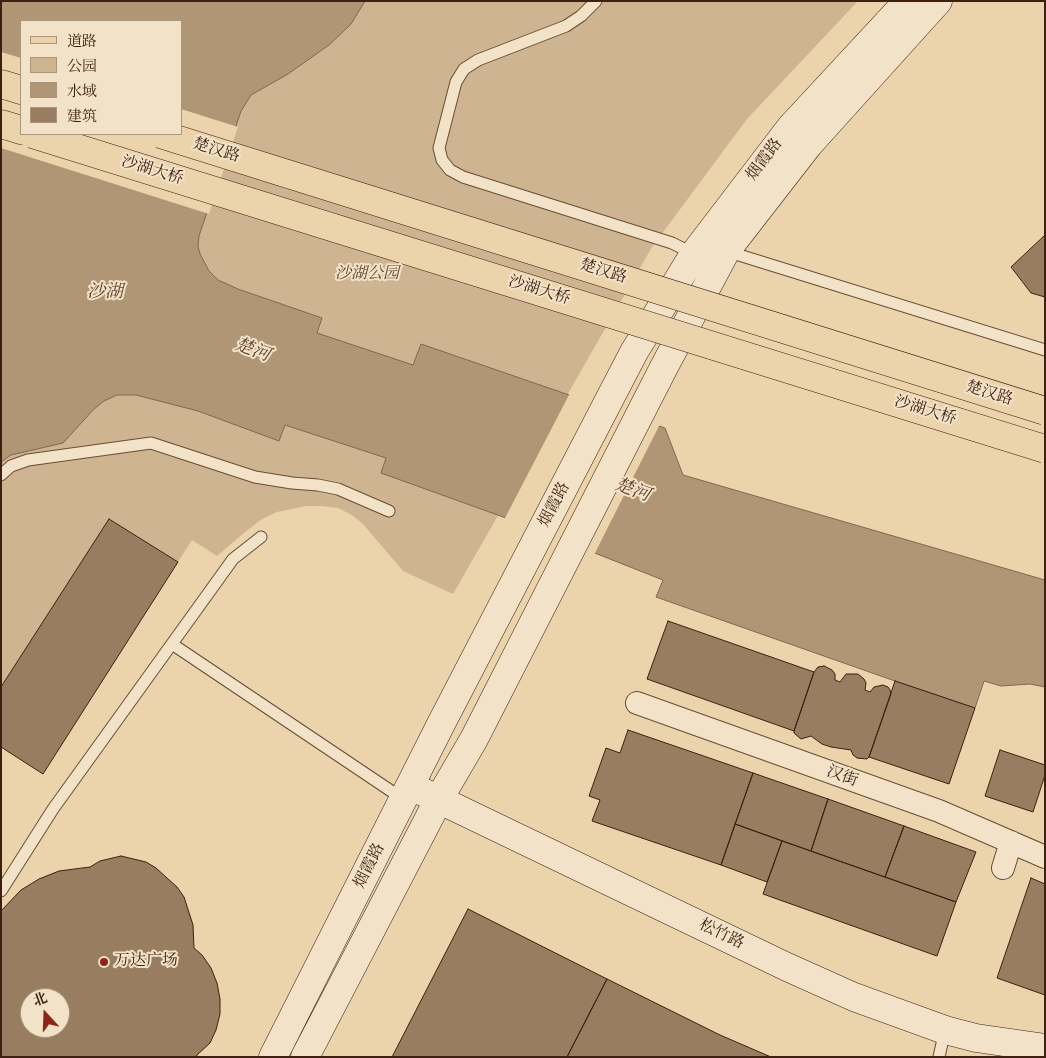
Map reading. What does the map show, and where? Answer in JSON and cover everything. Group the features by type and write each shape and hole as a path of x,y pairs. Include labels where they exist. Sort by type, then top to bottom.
{"main road":[{"name":"烟霞路","path":"273,1057 442,722 634,352 694,254 791,127 908,1"},
{"name":"烟霞路","path":"305,1057 439,799 474,739 726,251 809,144 938,1"},
{"path":"1,84 20,90"},
{"path":"1,124 20,130"},
{"name":"沙湖大桥","path":"35,135 1045,449"},
{"name":"楚汉路","path":"163,135 1045,411"},
{"name":"松竹路","path":"407,792 439,799 787,967 854,997 945,1030 976,1038 1045,1048"}],"street":[{"name":"汉街","path":"638,703 939,811 1045,857"},
{"path":"1003,868 1011,842"}],"lane":[{"path":"596,1 592,8 566,26 478,60 464,70 456,82 439,148 442,160 450,170 463,177 672,242 694,254"},
{"path":"726,251 1045,350"},
{"path":"1,475 11,466 28,460 151,443 255,477 338,489 389,511"},
{"path":"1,892 53,809 233,559 261,537"},
{"path":"172,644 407,792"},
{"path":"939,1057 945,1030"}],"green space":[{"name":"沙湖公园","path":"1,1 858,1 747,119 652,247 453,594 403,571 363,524 352,515 338,508 306,506 277,512 262,519 217,556 192,540 178,562 109,519 1,687"}],"water":[{"path":"1,1 365,1 351,24 329,45 288,74 251,95 241,111 199,236 198,246 200,254 209,271 218,280 238,289 322,318 317,333 413,365 421,344 665,428 683,475 1045,580 1045,687 1030,684 1001,686 984,681 975,708 895,681 656,597 663,580 506,518 381,473 386,458 285,425 279,441 198,411 136,395 117,395 104,401 94,409 63,443 11,455 1,462"}],"pier":[{"path":"1,52 20,58 20,135 182,135 182,109 238,127 209,214 1,148"},
{"path":"570,393 660,424 594,555 504,520"}],"building":[{"path":"1045,235 1045,297 1031,293 1011,267"},
{"path":"109,519 178,562 43,774 1,747 1,687"},
{"path":"668,621 814,672 794,731 647,679"},
{"path":"824,666 832,670 835,674 835,680 840,682 846,674 858,674 866,683 865,690 870,692 874,687 883,685 890,690 891,694 867,759 857,758 851,750 822,744 811,736 801,739 794,733 814,672 818,667"},
{"path":"895,681 975,708 949,784 869,757"},
{"path":"628,730 753,773 721,865 592,821 600,800 589,796 606,748 620,753"},
{"path":"1000,750 1045,765 1045,775 1033,812 985,796"},
{"path":"753,773 828,799 811,851 735,824"},
{"path":"828,799 904,826 885,877 811,851"},
{"path":"735,824 782,841 767,882 721,865"},
{"path":"904,826 976,852 956,902 885,877"},
{"path":"782,841 956,902 937,956 763,894"},
{"name":"万达广场","path":"121,856 146,862 156,868 177,887 184,897 193,925 194,948 202,955 211,968 217,983 220,999 220,1014 216,1030 210,1043 197,1057 1,1057 1,911 21,890 39,879 59,871 90,867 100,861"},
{"path":"1031,878 1045,884 1045,995 997,978"},
{"path":"468,909 607,979 567,1057 392,1057"},
{"path":"607,979 720,1035 771,1057 567,1057"}],"place":[{"name":"万达广场","path":"104,962"}],"water label":[{"name":"沙湖","path":"105,293"},
{"name":"楚河","path":"252,351"},
{"name":"楚河","path":"632,491"}]}
